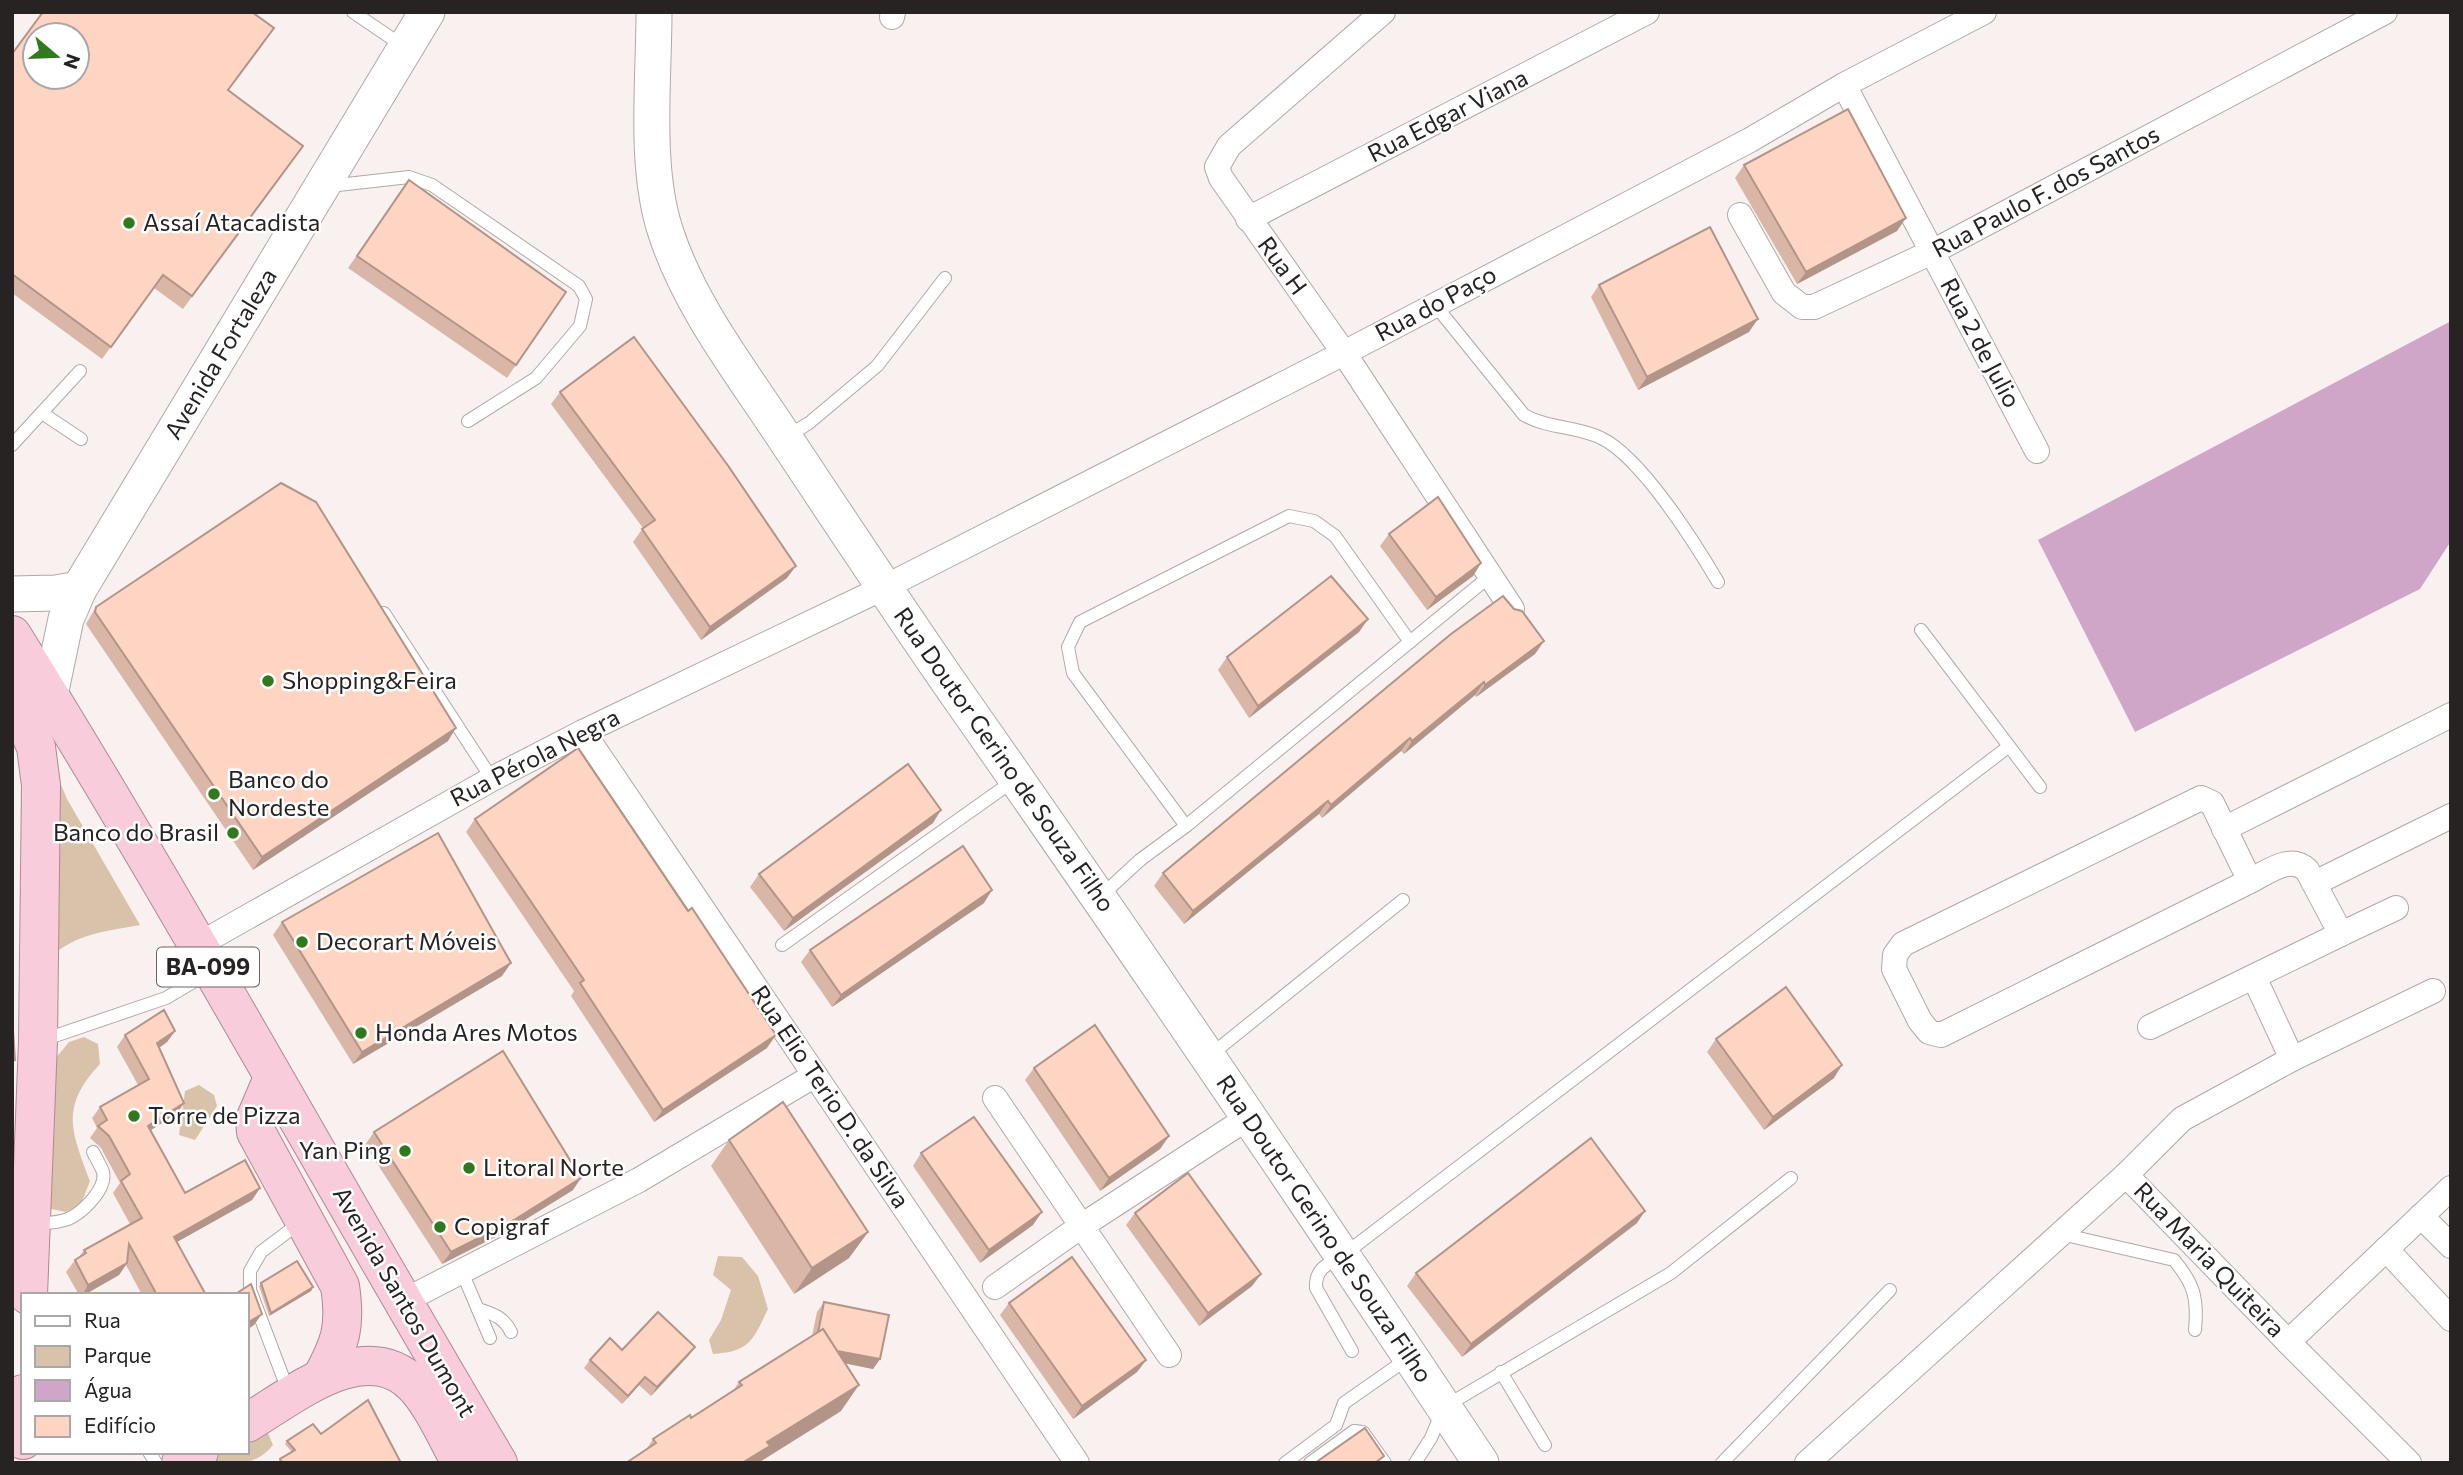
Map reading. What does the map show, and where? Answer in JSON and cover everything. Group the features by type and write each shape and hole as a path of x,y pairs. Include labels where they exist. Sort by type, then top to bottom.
{"highway":[{"name":"Avenida Santos Dumont","path":"12,635 50,695 498,1463"},
{"path":"12,692 36,747 41,785 38,1041 28,1293"},
{"path":"273,1078 255,1119 256,1132 340,1286 344,1313 342,1336 306,1387"},
{"name":"Avenida Santos Dumont","path":"248,1422 306,1387 356,1367 380,1365 400,1373 416,1387 461,1463"}],"main road":[{"name":"Avenida Fortaleza","path":"50,695 66,619 79,589 428,12"},
{"name":"Rua Doutor Gerino de Souza Filho","path":"654,12 653,132 657,187 665,232 717,335 883,588 1100,897 1481,1463"},
{"path":"12,594 56,593 79,589"}],"street":[{"name":"Rua H","path":"1383,12 1229,146 1218,160 1217,167 1221,178 1248,219 1344,353 1512,609"},
{"name":"Rua Edgar Viana","path":"1248,219 1647,12"},
{"name":"Rua do Paço","path":"883,588 1344,353 1750,140 1844,85 1984,12"},
{"name":"Rua Paulo F. dos Santos","path":"1740,215 1784,293 1802,307 1814,307 1932,252 2385,12"},
{"name":"Rua 2 de Julio","path":"1844,85 2037,451"},
{"name":"Rua Pérola Negra","path":"203,959 236,923 492,779 583,732 883,588"},
{"path":"2224,829 2451,715"},
{"name":"Rua Elio Terio D. da Silva","path":"583,732 1077,1463"},
{"path":"2250,881 2212,803 2195,798 1903,944 1895,955 1894,969 1920,1021 1929,1032 1941,1035 2290,862 2301,864 2315,883 2341,934"},
{"path":"2315,883 2451,816"},
{"path":"2150,1027 2396,908"},
{"path":"2254,977 2292,1059"},
{"path":"2126,1175 2182,1119 2292,1059 2433,991"},
{"path":"402,1302 639,1180 815,1075"},
{"path":"995,1098 1169,1355"},
{"path":"995,1287 1080,1227 1250,1117"},
{"name":"Rua Maria Quiteira","path":"1807,1463 2126,1175 2288,1342 2451,1188"},
{"path":"2421,1216 2451,1246"},
{"path":"2386,1249 2451,1319"},
{"path":"2288,1342 2409,1463"}],"lane":[{"path":"353,12 406,47"},
{"path":"322,187 409,177 432,185 579,286 586,299 580,326 536,378 468,421"},
{"path":"784,438 809,423 877,366 945,278"},
{"path":"1435,305 1524,415 1538,423 1596,435 1627,456 1697,545 1718,582"},
{"path":"12,445 80,371"},
{"path":"42,413 81,439"},
{"path":"1186,827 1073,673 1068,647 1080,622 1289,516 1314,521 1335,536 1410,642"},
{"path":"1100,897 1140,860 1186,827 1490,576"},
{"path":"374,596 492,779"},
{"path":"1921,630 2040,787"},
{"path":"1352,1351 1316,1288 1315,1278 1321,1267 1342,1256 2008,747"},
{"path":"782,945 1017,778"},
{"path":"1208,1057 1403,900"},
{"path":"38,1041 166,998 203,959"},
{"path":"31,1225 65,1220 79,1213 103,1184 103,1173 93,1152"},
{"path":"1415,1463 1432,1438 1444,1407 1671,1273 1791,1178"},
{"path":"304,1220 261,1252 250,1271 250,1290 306,1387"},
{"path":"2061,1234 2174,1259 2185,1273 2197,1301 2195,1330"},
{"path":"462,1272 490,1338"},
{"path":"1722,1463 1890,1290"},
{"path":"478,1309 498,1316 506,1322 511,1332"},
{"path":"1285,1463 1336,1425 1344,1403 1410,1356"},
{"path":"1501,1372 1545,1445"},
{"path":"1310,1463 1354,1432 1363,1432 1368,1436 1385,1463"}],"green space":[{"path":"44,744 67,799 140,925 87,936 64,946 40,964"},
{"path":"84,1037 98,1044 100,1064 87,1079 74,1106 74,1133 90,1181 81,1204 66,1212 51,1209 45,1189 55,1059 69,1042"},
{"path":"199,1085 214,1095 217,1106 195,1140 179,1135 185,1091"},
{"path":"718,1256 742,1257 758,1276 768,1309 754,1336 743,1347 713,1354 709,1340 721,1320 731,1290 713,1275"},
{"path":"267,1431 273,1445 265,1453 248,1462 197,1463 204,1454 248,1454 248,1432"}],"water":[{"path":"2451,321 2451,541 2420,589 2135,732 2038,540"}],"building":[{"name":"Assaí Atacadista","path":"43,12 252,12 274,28 228,90 303,146 192,296 163,275 111,347 12,274 12,54 21,42 21,91 91,91 91,21 36,21"},
{"path":"1848,109 1906,218 1806,272 1744,165"},
{"path":"409,180 566,292 516,365 357,256"},
{"path":"1710,227 1758,319 1647,377 1599,285"},
{"path":"634,337 729,467 796,566 710,627 642,529 655,520 560,392"},
{"name":"Shopping&Feira","path":"281,483 316,502 456,728 262,857 95,612 96,607"},
{"path":"1438,497 1481,563 1436,597 1389,534"},
{"path":"1331,576 1368,619 1258,706 1227,657"},
{"path":"1503,596 1514,609 1522,611 1544,641 1485,685 1484,682 1412,741 1410,738 1331,805 1328,801 1193,911 1163,873 1451,634"},
{"path":"578,748 688,911 692,908 776,1035 663,1110 580,983 584,980 475,819"},
{"path":"908,764 941,810 793,918 759,874"},
{"path":"438,833 511,963 362,1052 282,922"},
{"path":"963,846 992,890 841,995 810,950"},
{"path":"1786,987 1842,1065 1773,1117 1716,1039"},
{"path":"164,1010 175,1031 157,1043 184,1103 148,1126 185,1193 245,1160 260,1188 174,1237 205,1293 156,1293 129,1244 127,1263 88,1285 75,1260 86,1253 84,1250 142,1218 121,1181 130,1174 109,1136 98,1126 107,1120 100,1107 149,1079 125,1035"},
{"path":"12,1016 15,1060 12,1061"},
{"path":"1095,1025 1169,1136 1109,1178 1034,1068"},
{"name":"Litoral Norte","path":"503,1051 581,1178 514,1220 451,1252 374,1132"},
{"path":"783,1102 868,1232 812,1268 729,1140"},
{"path":"974,1117 1042,1212 989,1250 921,1153"},
{"path":"1591,1138 1645,1211 1471,1344 1416,1273"},
{"path":"1188,1173 1261,1274 1208,1313 1135,1213"},
{"path":"1072,1257 1146,1360 1082,1406 1009,1303"},
{"path":"297,1261 313,1287 271,1313 261,1283"},
{"path":"251,1284 262,1314 248,1322 248,1293 237,1293"},
{"path":"824,1302 889,1315 880,1359 837,1351 823,1329 818,1333"},
{"path":"658,1312 695,1347 657,1387 645,1377 628,1396 590,1360 610,1338 622,1350"},
{"path":"823,1329 859,1385 767,1442 770,1446 742,1463 626,1463 656,1443 653,1439 742,1385 739,1382"},
{"path":"368,1400 401,1463 282,1463 280,1459 295,1450 287,1441 313,1424 321,1434"},
{"path":"1365,1428 1384,1456 1375,1463 1315,1463"}],"place":[{"name":"Assaí Atacadista","path":"129,223"},
{"name":"Shopping&Feira","path":"268,681"},
{"name":"Banco do Nordeste","path":"214,794"},
{"name":"Banco do Brasil","path":"233,833"},
{"name":"Decorart Móveis","path":"302,942"},
{"name":"Honda Ares Motos","path":"361,1033"},
{"name":"Torre de Pizza","path":"134,1116"},
{"name":"Yan Ping","path":"405,1151"},
{"name":"Litoral Norte","path":"469,1168"},
{"name":"Copigraf","path":"440,1227"}]}
